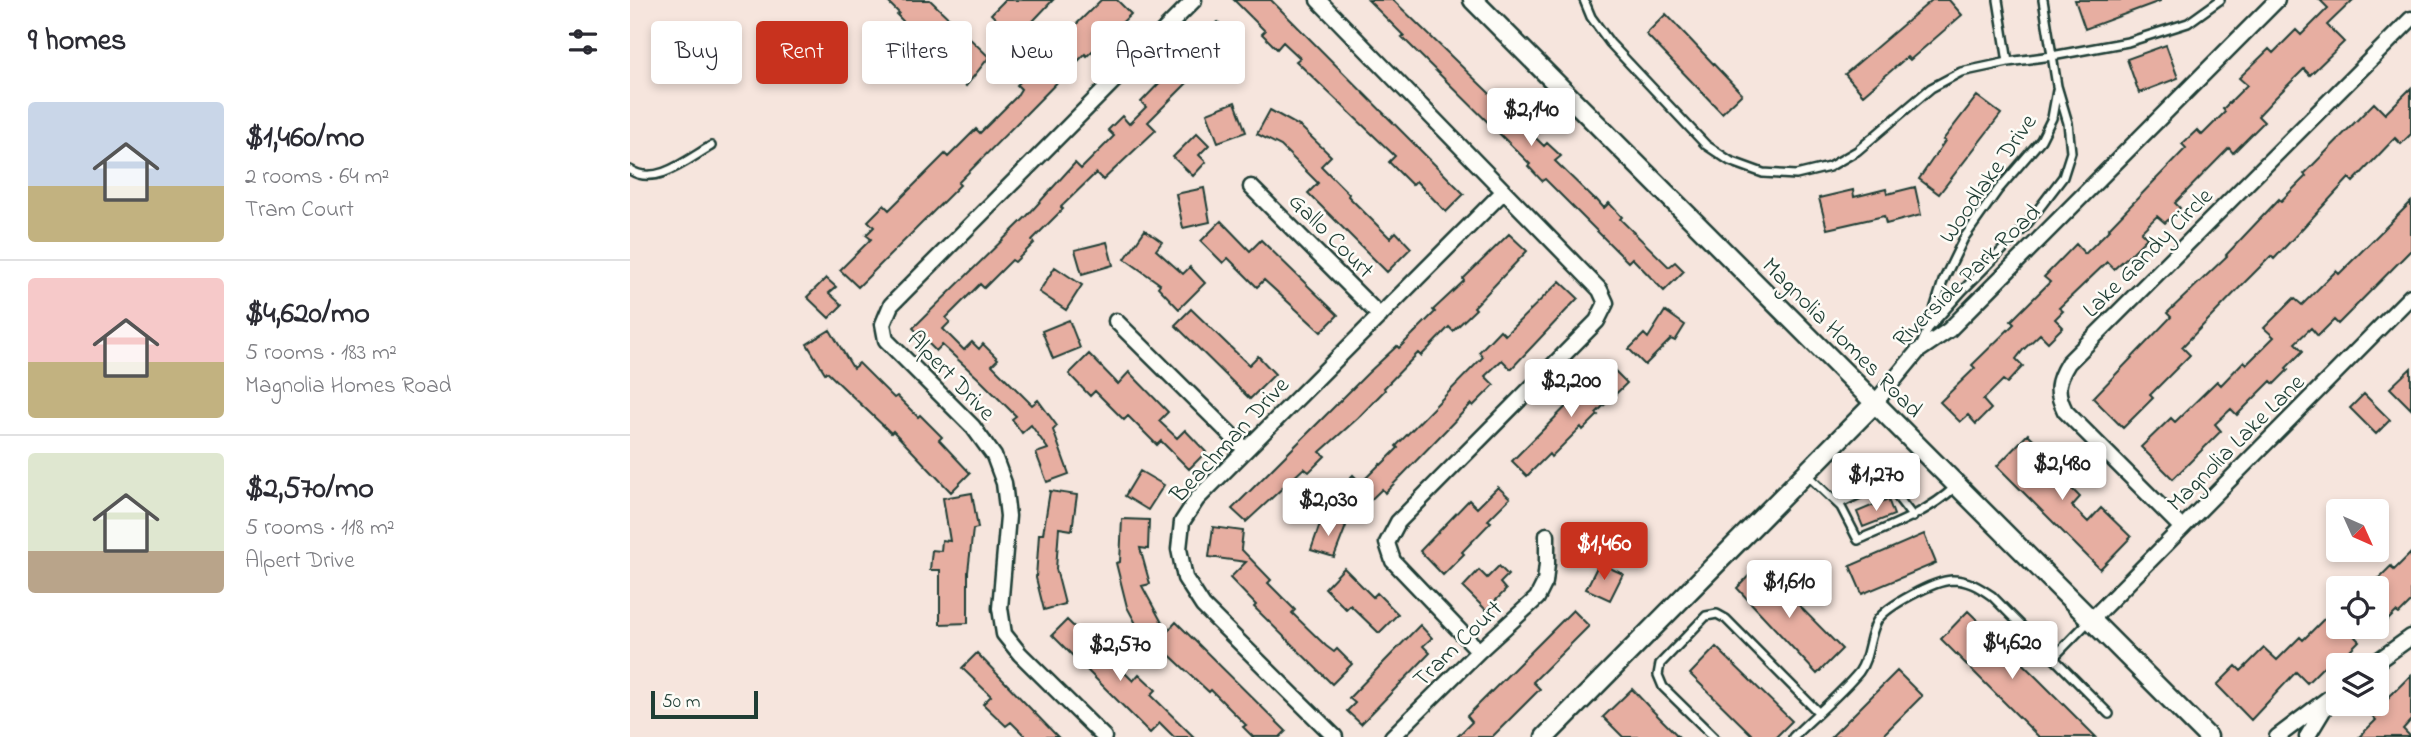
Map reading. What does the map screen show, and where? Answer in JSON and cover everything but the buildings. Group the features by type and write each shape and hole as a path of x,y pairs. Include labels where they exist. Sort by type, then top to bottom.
{"street":[{"name":"Alpert Drive","path":"1104,737 1020,654 1004,634 1000,608 1008,516 1004,483 994,456 973,427 886,340 883,324 891,305 1194,0"},
{"path":"1318,0 1600,290 1606,303 1597,321 1398,522 1387,543 1393,561 1479,650"},
{"name":"Magnolia Homes Road","path":"1474,0 2208,737"},
{"name":"Riverside Park Road","path":"1545,737 1874,404 1918,351 1949,330 2277,0"},
{"name":"Lake Gandy Circle","path":"2182,528 2065,411 2058,398 2058,380 2068,363 2411,19"},
{"name":"Gallo Court","path":"1251,187 1380,316"},
{"name":"Beachman Drive","path":"1335,737 1203,606 1185,579 1179,549 1182,522 1197,499 1504,191"},
{"name":"Magnolia Lake Lane","path":"2092,619 2411,296"},
{"path":"1116,321 1246,450"},
{"name":"Tram Court","path":"1392,737 1479,650 1537,598 1545,582 1547,535"},
{"path":"2389,653 2411,637"},
{"path":"2277,737 2326,701"},
{"path":"2307,737 2326,708"}],"lane":[{"path":"1584,0 1591,17 1610,43 1706,145 1730,161 1763,173 1796,175 1829,167 1857,151 1931,88 1961,72 2128,42 2188,23 2220,0"},
{"path":"1998,0 2008,62"},
{"name":"Woodlake Drive","path":"1928,329 1962,290 2024,228 2063,177 2071,152 2068,122 2057,86 2043,0"},
{"name":"Woodlake Drive","path":"1918,351 1943,281 1964,237 1998,190 2041,140 2052,118 2057,86"},
{"path":"630,170 647,176 657,175 711,146"},
{"path":"1805,473 1839,504 1857,540 1913,517 1934,505 1957,486"},
{"path":"1839,504 1866,491 1885,487 1896,495 1913,517"},
{"path":"1793,737 1859,671 1867,656 1872,632 1879,618 1892,607 1928,587 1951,580 1976,584 1992,596 2109,715"},
{"path":"1714,737 1663,687 1658,675 1660,664 1706,616 1717,614 1726,619 1818,712"},
{"path":"2053,658 2092,619"}]}
